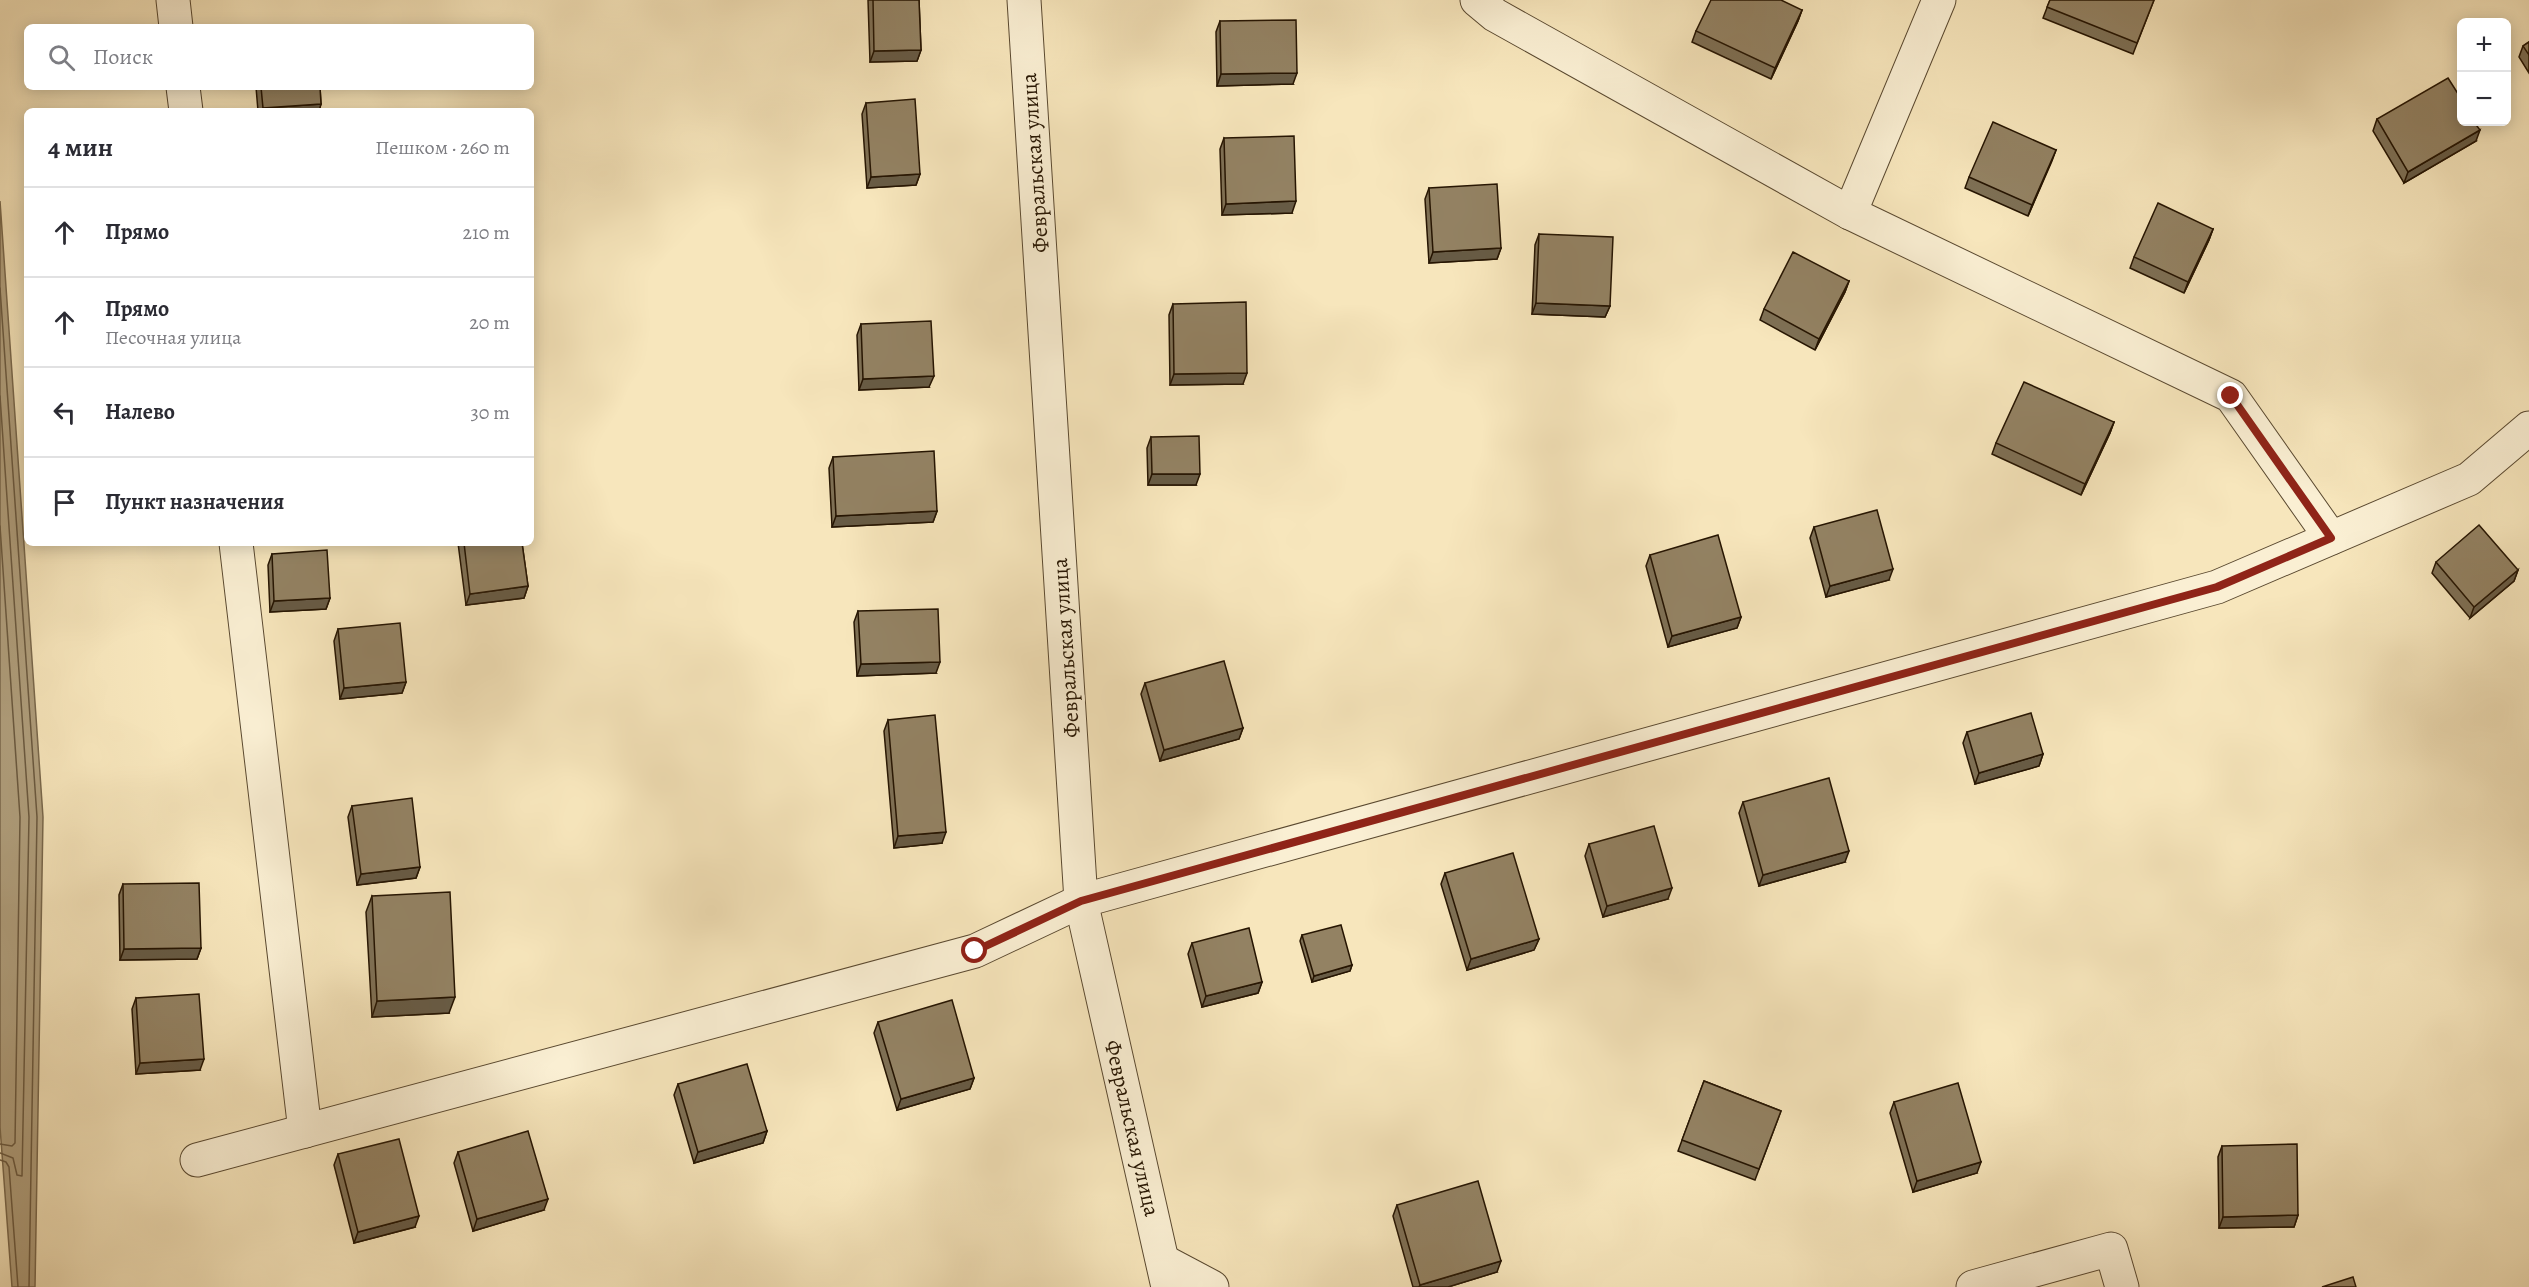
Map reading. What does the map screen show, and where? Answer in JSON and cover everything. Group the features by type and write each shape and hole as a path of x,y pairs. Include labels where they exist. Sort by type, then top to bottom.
{"street":[{"path":"173,0 176,24"},
{"name":"Февральская улица","path":"1024,0 1081,901 1166,1274"},
{"path":"1477,0 1495,15 1850,213 2231,396 2331,538"},
{"path":"1850,213 1939,0"},
{"path":"183,90 186,108"},
{"path":"197,1160 975,951 1081,901 2217,587 2469,479 2529,428"},
{"path":"236,546 305,1131"},
{"path":"1973,1287 2111,1249 2121,1287"},
{"path":"1166,1274 1212,1287"}],"water":[{"path":"0,201 43,817 35,1287 12,1287 0,1127"}],"building":[{"path":"873,0 919,0 921,50 874,51"},
{"path":"1711,0 1781,0 1802,10 1775,68 1696,31"},
{"path":"2050,0 2154,0 2137,43 2047,7"},
{"path":"1296,20 1297,73 1221,74 1220,21"},
{"path":"2529,42 2529,55 2523,46"},
{"path":"2448,78 2457,92 2457,126 2477,126 2480,130 2408,172 2377,119"},
{"path":"261,90 320,90 321,104 263,108"},
{"path":"915,99 920,174 871,177 866,103"},
{"path":"1993,122 2056,150 2032,205 1969,177"},
{"path":"1294,136 1296,201 1226,204 1224,138"},
{"path":"1497,184 1501,248 1433,252 1429,188"},
{"path":"2158,203 2213,229 2188,282 2134,257"},
{"path":"1539,234 1613,237 1610,306 1536,303"},
{"path":"1793,252 1849,281 1819,339 1764,309"},
{"path":"1246,302 1247,373 1174,374 1173,304"},
{"path":"931,321 934,376 863,379 861,324"},
{"path":"2024,382 2114,422 2085,484 1996,443"},
{"path":"1199,436 1200,474 1152,474 1151,437"},
{"path":"934,451 937,511 836,516 833,457"},
{"path":"1877,510 1893,569 1830,586 1814,527"},
{"path":"2479,525 2518,570 2474,607 2436,562"},
{"path":"1718,535 1741,617 1672,636 1650,555"},
{"path":"464,546 522,546 528,586 470,594"},
{"path":"327,550 330,598 274,601 272,554"},
{"path":"938,609 940,662 861,664 858,611"},
{"path":"400,623 406,682 344,688 338,629"},
{"path":"1224,661 1243,728 1164,750 1145,683"},
{"path":"2031,713 2043,754 1979,773 1967,732"},
{"path":"935,715 946,832 898,836 888,720"},
{"path":"1829,778 1849,851 1763,875 1743,802"},
{"path":"412,798 420,867 361,874 352,806"},
{"path":"1654,826 1672,888 1607,906 1589,844"},
{"path":"1513,853 1539,939 1471,959 1445,873"},
{"path":"199,883 201,948 124,949 123,884"},
{"path":"450,892 455,997 377,1001 372,896"},
{"path":"1341,925 1352,965 1314,976 1302,935"},
{"path":"1249,928 1262,982 1206,996 1192,943"},
{"path":"199,994 204,1059 140,1063 136,998"},
{"path":"952,1000 974,1078 901,1099 878,1022"},
{"path":"747,1064 767,1131 698,1152 678,1084"},
{"path":"1704,1081 1781,1111 1759,1169 1682,1140"},
{"path":"1958,1083 1981,1162 1917,1181 1894,1102"},
{"path":"528,1131 548,1199 477,1219 458,1152"},
{"path":"399,1139 419,1216 358,1232 338,1154"},
{"path":"2297,1144 2298,1215 2223,1217 2222,1146"},
{"path":"1478,1181 1501,1261 1420,1285 1397,1205"},
{"path":"2353,1277 2356,1287 2322,1287"}],"route":[{"path":"975,951 1081,901 2217,587 2331,538 2231,396"}]}
